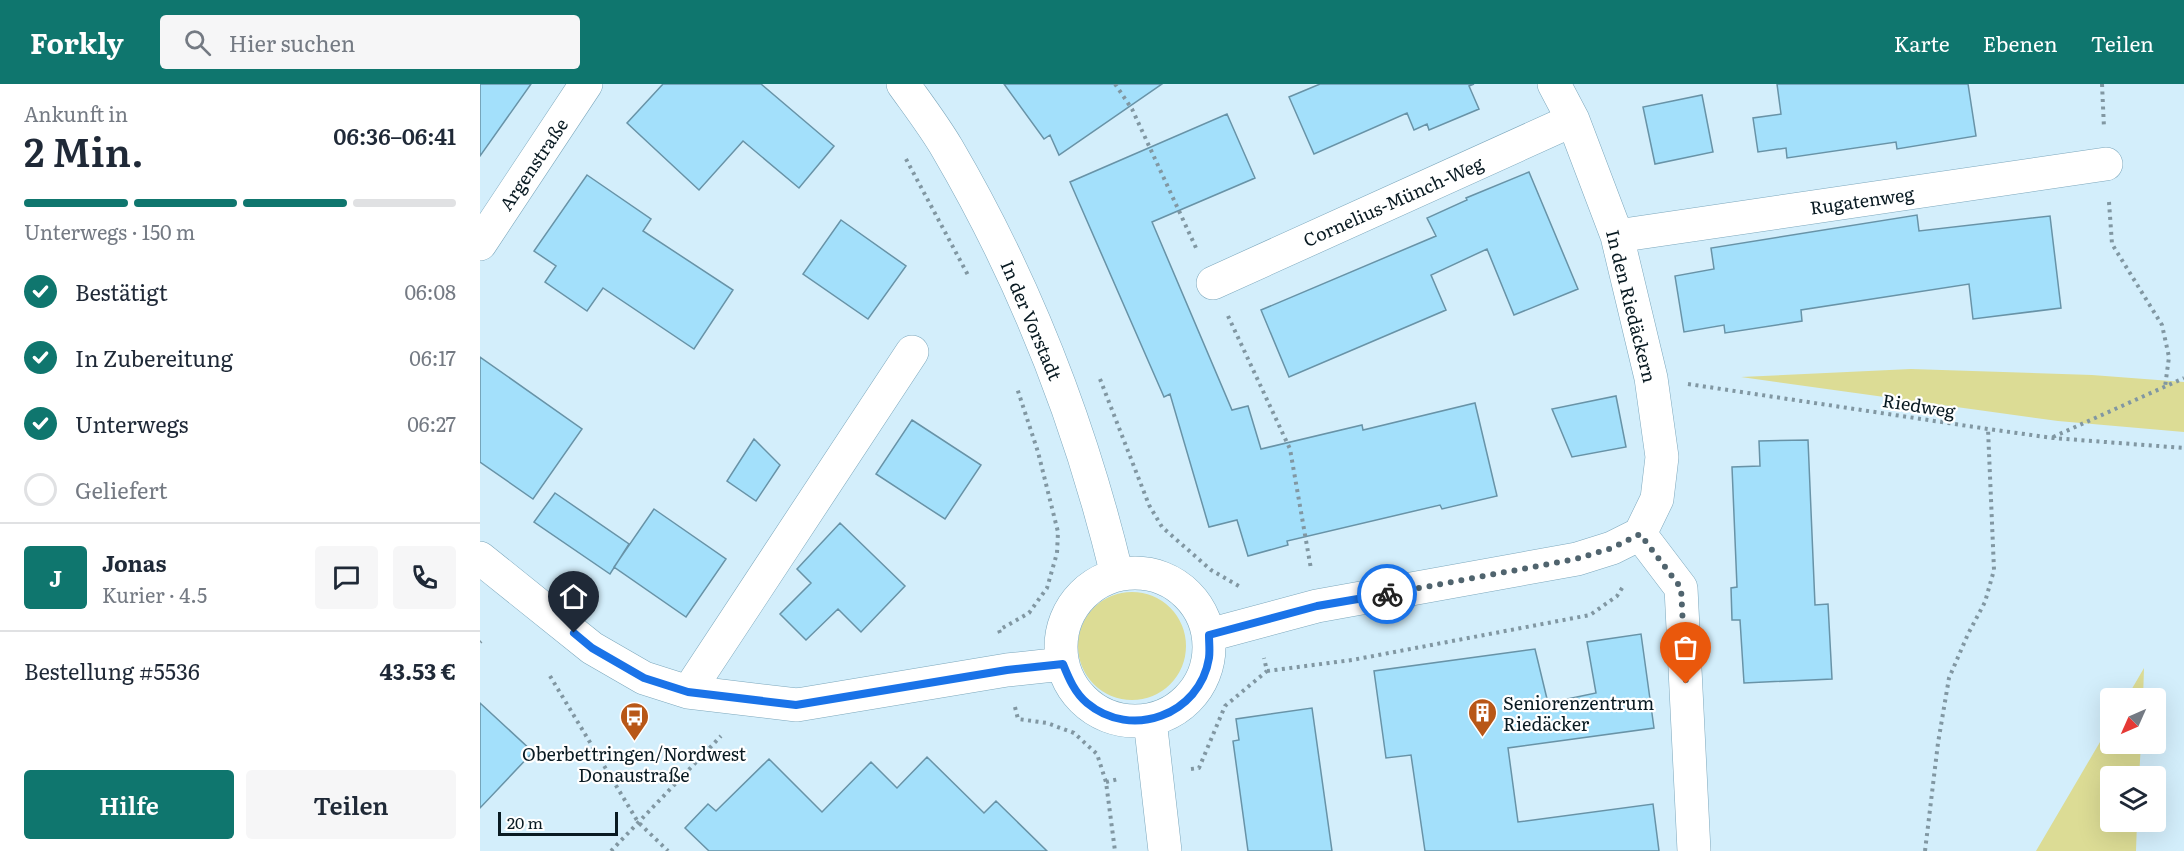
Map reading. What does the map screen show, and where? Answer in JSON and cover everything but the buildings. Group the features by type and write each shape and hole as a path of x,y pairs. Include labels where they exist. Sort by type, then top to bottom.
{"street":[{"name":"Argenstraße","path":"480,244 586,84"},
{"name":"In der Vorstadt","path":"903,84 946,146 995,235 1036,323 1071,417 1104,520 1117,575"},
{"name":"In den Riedäckern","path":"1554,84 1573,120 1617,237 1651,378 1662,457 1657,499 1640,534"},
{"name":"Cornelius-Münch-Weg","path":"1213,283 1573,120"},
{"name":"Rugatenweg","path":"1617,237 2106,164"},
{"path":"688,692 912,351"},
{"path":"1209,635 1317,606 1576,559 1612,548 1640,534 1681,588 1694,851"},
{"path":"481,562 592,648 644,678 688,692 796,705 1007,670 1063,664"},
{"path":"1142,573 1165,579 1186,593 1201,612 1209,635 1209,658 1202,680 1190,698 1172,712 1150,720 1127,721 1106,715 1086,703 1072,685 1063,664 1061,641 1067,619 1079,599 1096,584 1117,575 1142,573"},
{"path":"1150,720 1165,851"}],"path":[{"path":"1115,84 1132,109 1290,449 1317,606"},
{"path":"905,156 974,285"},
{"path":"2106,164 2112,244 2162,325 2169,357 2165,387"},
{"path":"1096,370 1149,506 1162,527 1211,570 1241,586 1257,622 1267,671"},
{"name":"Riedweg","path":"1651,378 2053,438 2184,448"},
{"path":"2053,438 2184,378"},
{"path":"1016,385 1038,452 1058,532 1057,553 1047,588 1029,613 999,630 1007,670 1018,719 1047,723 1074,734 1097,754 1106,782 1115,851"},
{"path":"1925,851 1948,678 1985,602 1994,570 1988,429"},
{"path":"1106,782 1199,768 1225,706 1267,671 1352,660 1590,615 1617,596 1631,573 1640,534"},
{"path":"550,676 638,822 668,851"},
{"path":"611,851 721,736"}],"green space":[{"path":"1911,369 2092,375 2184,382 2184,432 2058,421 1741,377"},
{"path":"1132,592 1153,596 1170,608 1182,625 1186,646 1182,667 1170,684 1153,696 1132,700 1111,696 1094,684 1082,667 1078,646 1082,625 1094,608 1111,596"},
{"path":"2144,668 2143,688 2132,688"},
{"path":"2100,742 2100,754 2140,754 2140,766 2100,766 2100,832 2137,832 2136,851 2036,851"}],"way so far":[{"path":"1387,594 1576,559 1612,548 1640,534 1681,588 1686,684"}],"place":[{"name":"Seniorenzentrum Riedäcker","path":"1482,738"},
{"name":"Oberbettringen/Nordwest Donaustraße","path":"634,742"}],"route":[{"path":"574,633 592,648 644,678 688,692 796,705 1007,670 1063,664 1072,685 1086,703 1106,715 1127,721 1150,720 1172,712 1190,698 1202,680 1209,658 1209,635 1317,606 1387,594"}]}
